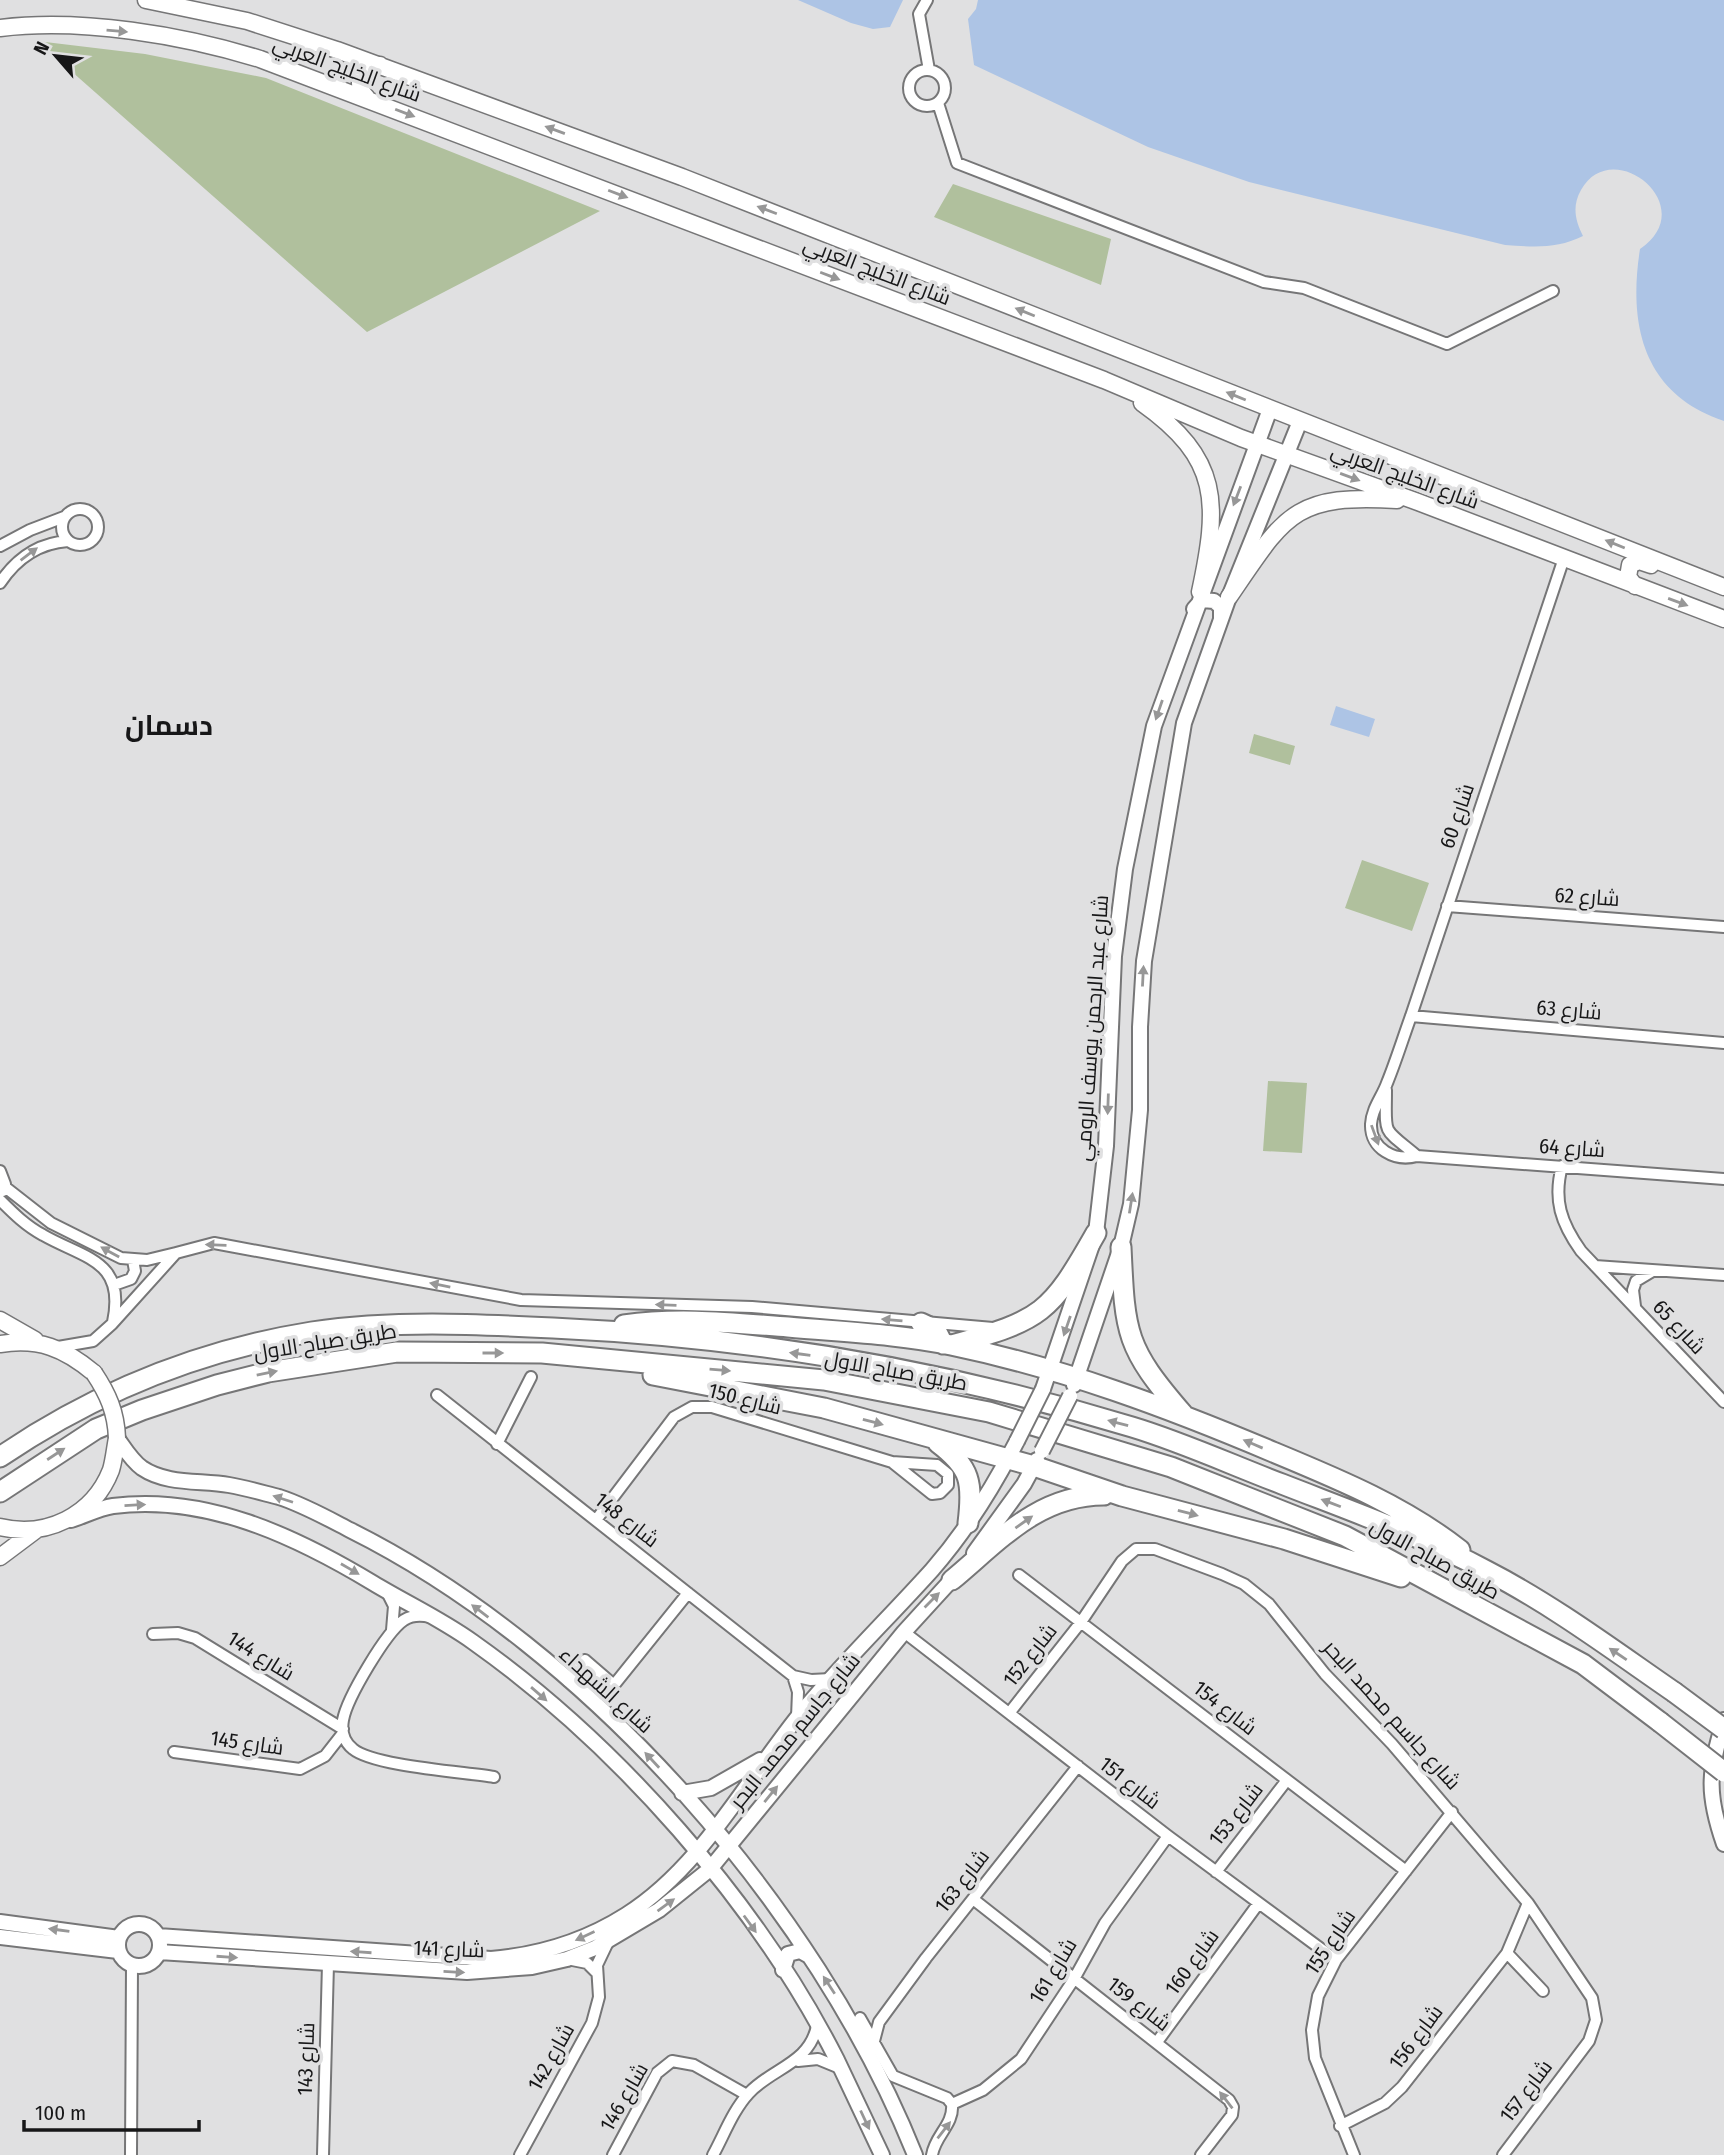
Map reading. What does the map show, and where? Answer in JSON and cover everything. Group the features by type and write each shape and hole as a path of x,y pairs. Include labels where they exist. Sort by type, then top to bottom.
{"highway":[{"path":"947,1344 1009,1329 1046,1307 1063,1289 1096,1233"},
{"path":"1121,1247 1129,1336 1150,1376 1184,1414"},
{"path":"592,1330 645,1322 696,1320 900,1336 947,1344 1047,1380 1184,1414 1347,1483 1396,1508 1440,1535 1485,1569"},
{"path":"921,1323 936,1330 947,1344"},
{"name":"طريق صباح الاول","path":"0,1457 54,1422 119,1389 209,1356 273,1339 364,1326 435,1324 592,1330 701,1340 914,1371 1134,1428 1363,1515 1485,1569 1545,1604 1724,1729"},
{"name":"طريق صباح الاول","path":"0,1492 96,1429 217,1385 268,1373 397,1352 542,1353 824,1380 989,1412 1171,1467 1345,1536 1583,1664 1724,1772"},
{"path":"542,1353 824,1408 1008,1459 1038,1459 1122,1496 1284,1539 1443,1590"},
{"path":"931,1438 956,1456 964,1467 971,1496 968,1522"},
{"path":"952,1580 1019,1524 1051,1504 1083,1495 1122,1496"}],"main road":[{"name":"شارع الخليج العربي","path":"146,0 247,22 380,65 682,177 1723,587"},
{"name":"شارع الخليج العربي","path":"0,28 56,26 165,36 228,49 367,98 1104,380 1256,444 1418,502 1724,619"},
{"path":"367,98 360,87 360,79 368,68 380,65"},
{"path":"1104,380 1167,422 1187,442 1204,467 1210,496 1211,520 1200,592"},
{"name":"شارع عبد الرحمن يوسف الرومي","path":"1047,1380 1096,1233 1106,1146 1114,956 1125,869 1154,726 1200,592 1270,409"},
{"path":"1073,1387 1121,1247 1131,1204 1140,1110 1140,1027 1144,961 1166,813 1184,723 1229,597 1300,421"},
{"path":"1229,597 1276,529 1295,514 1346,498 1418,502"},
{"path":"1635,586 1629,580 1628,571 1632,564 1639,561 1707,586 1723,587"},
{"path":"1194,610 1202,600 1214,601 1221,607 1221,620"},
{"path":"0,1320 37,1341 72,1354 94,1373 107,1392 115,1415 117,1438 110,1471 92,1499 69,1521"},
{"path":"0,1344 37,1341"},
{"name":"شارع جاسم محمد البحر","path":"695,1851 797,1718 933,1568 968,1522 1008,1459 1047,1380"},
{"name":"شارع جاسم محمد البحر","path":"710,1869 904,1632 983,1542 1038,1459 1073,1387"},
{"name":"شارع الشهداء","path":"117,1438 131,1458 159,1476 228,1485 280,1498 355,1532 454,1592 568,1681 620,1728 714,1829 810,1957 843,2008 883,2081 915,2155"},
{"path":"0,1527 36,1530 109,1507 143,1504 209,1513 244,1521 292,1538 443,1622 522,1679 598,1747 647,1794 710,1869 783,1970 817,2025 882,2155"},
{"path":"0,1558 36,1530"},
{"path":"1724,1718 1710,1769 1714,1815 1724,1844"},
{"path":"682,1793 711,1788 771,1753"},
{"name":"شارع 141","path":"158,1936 442,1958 517,1957 581,1939 627,1915 658,1891 695,1851"},
{"name":"شارع 141","path":"159,1952 478,1972 531,1968 567,1959 611,1939 659,1910 710,1869"},
{"path":"0,1922 118,1945 132,1965 148,1964 159,1952 158,1936 149,1926 134,1924 122,1931 118,1945"},
{"path":"0,1937 118,1945"},
{"path":"783,1970 784,1958 794,1951 810,1957"}],"street":[{"path":"927,0 919,14 929,70 943,79 946,88 938,103 957,163 1264,282 1304,288 1447,344 1553,291"},
{"path":"929,70 914,76 910,93 921,105 938,103"},
{"path":"0,546 30,530 65,517 71,511 82,509 92,513 98,523 96,536 88,544 77,545 68,541 37,548 11,568 0,583"},
{"path":"65,517 62,530 68,541"},
{"name":"شارع 60","path":"1386,1086 1564,558"},
{"name":"شارع 62","path":"1447,906 1724,927"},
{"name":"شارع 63","path":"1411,1016 1724,1043"},
{"name":"شارع 64","path":"1386,1086 1372,1115 1371,1128 1375,1141 1392,1156 1724,1179"},
{"name":"شارع 65","path":"1562,1166 1557,1197 1561,1219 1575,1242 1724,1402"},
{"path":"0,1171 2,1194 34,1230 98,1262 114,1285 112,1324"},
{"path":"2,1194 51,1223 121,1258 133,1260 214,1243 253,1248 521,1300 752,1307 1009,1329"},
{"path":"57,1347 83,1345 93,1341 112,1324 176,1253"},
{"path":"114,1285 131,1279 135,1271 133,1260"},
{"name":"شارع 65","path":"1595,1266 1724,1275"},
{"name":"شارع 65","path":"1636,1308 1633,1290 1636,1281 1643,1275 1657,1272"},
{"path":"497,1444 531,1377"},
{"name":"شارع 148","path":"437,1395 793,1676"},
{"name":"شارع 150","path":"596,1520 669,1422 692,1407 712,1407 892,1462 942,1467 948,1474 948,1485 940,1493 932,1494 892,1462"},
{"name":"شارع جاسم محمد البحر","path":"1081,1622 1122,1561 1130,1552 1142,1547 1155,1549 1244,1584 1269,1604 1325,1674 1452,1812 1528,1903 1569,1960 1594,2003 1595,2029 1581,2052"},
{"name":"شارع 154","path":"1019,1575 1406,1871"},
{"path":"385,1590 394,1605 392,1631"},
{"path":"568,1681 586,1660 614,1685 688,1592"},
{"path":"343,1731 348,1704 392,1631 412,1616 443,1622"},
{"name":"شارع 152","path":"1010,1712 1081,1622"},
{"name":"شارع 151","path":"904,1632 1168,1836 1336,1960"},
{"name":"شارع 144","path":"153,1634 178,1633 195,1638 343,1731 352,1749 371,1758 494,1777"},
{"path":"793,1676 810,1680 831,1679"},
{"path":"793,1676 798,1692 797,1718"},
{"name":"شارع 145","path":"174,1752 300,1769 325,1756 343,1731"},
{"name":"شارع 163","path":"874,2041 878,2022 1078,1766"},
{"name":"شارع 153","path":"1216,1872 1287,1780"},
{"name":"شارع 155","path":"1354,2155 1320,2074 1312,2030 1318,1996 1336,1960 1452,1812"},
{"name":"شارع 161","path":"953,2104 984,2090 1010,2070 1074,1979 1098,1933 1168,1836"},
{"name":"شارع 159","path":"973,1899 1157,2042 1232,2105 1230,2118 1201,2155"},
{"name":"شارع 156","path":"1340,2126 1385,2103 1402,2087 1507,1953 1528,1903"},
{"name":"شارع 160","path":"1157,2042 1258,1904"},
{"name":"شارع 142","path":"520,2155 592,2023 599,1997 597,1973 600,1956 611,1939"},
{"path":"1507,1953 1543,1991"},
{"path":"567,1959 587,1963 597,1973"},
{"name":"شارع 143","path":"323,2155 328,1964"},
{"path":"131,2155 132,1965"},
{"path":"843,2008 860,2018 878,2022"},
{"path":"860,2018 893,2076 947,2098 953,2104 953,2118 935,2141 932,2155"},
{"path":"713,2155 747,2095 795,2061 810,2046 817,2025"},
{"name":"شارع 157","path":"1503,2155 1581,2052"},
{"path":"795,2061 818,2059 840,2067"},
{"name":"شارع 146","path":"613,2155 657,2073 672,2061 688,2062 747,2095"}],"green space":[{"path":"37,41 145,54 266,78 600,211 367,332"},
{"path":"953,184 1111,239 1101,285 934,217"},
{"path":"1254,734 1295,746 1290,765 1249,753"},
{"path":"1362,860 1429,883 1412,931 1345,908"},
{"path":"1268,1081 1307,1083 1302,1153 1263,1151"}],"water":[{"path":"798,0 903,0 890,27 873,29 851,23"},
{"path":"978,0 1724,0 1724,421 1697,409 1675,393 1659,375 1647,353 1640,330 1637,304 1640,249 1657,232 1662,214 1657,197 1646,182 1630,173 1612,170 1595,175 1581,190 1576,202 1578,224 1583,236 1555,245 1536,246 1505,245 1249,182 1148,147 974,65 968,19 976,9"},
{"path":"1336,706 1375,719 1369,737 1330,725"}],"district":[{"name":"دسمان","path":"169,725"}]}
